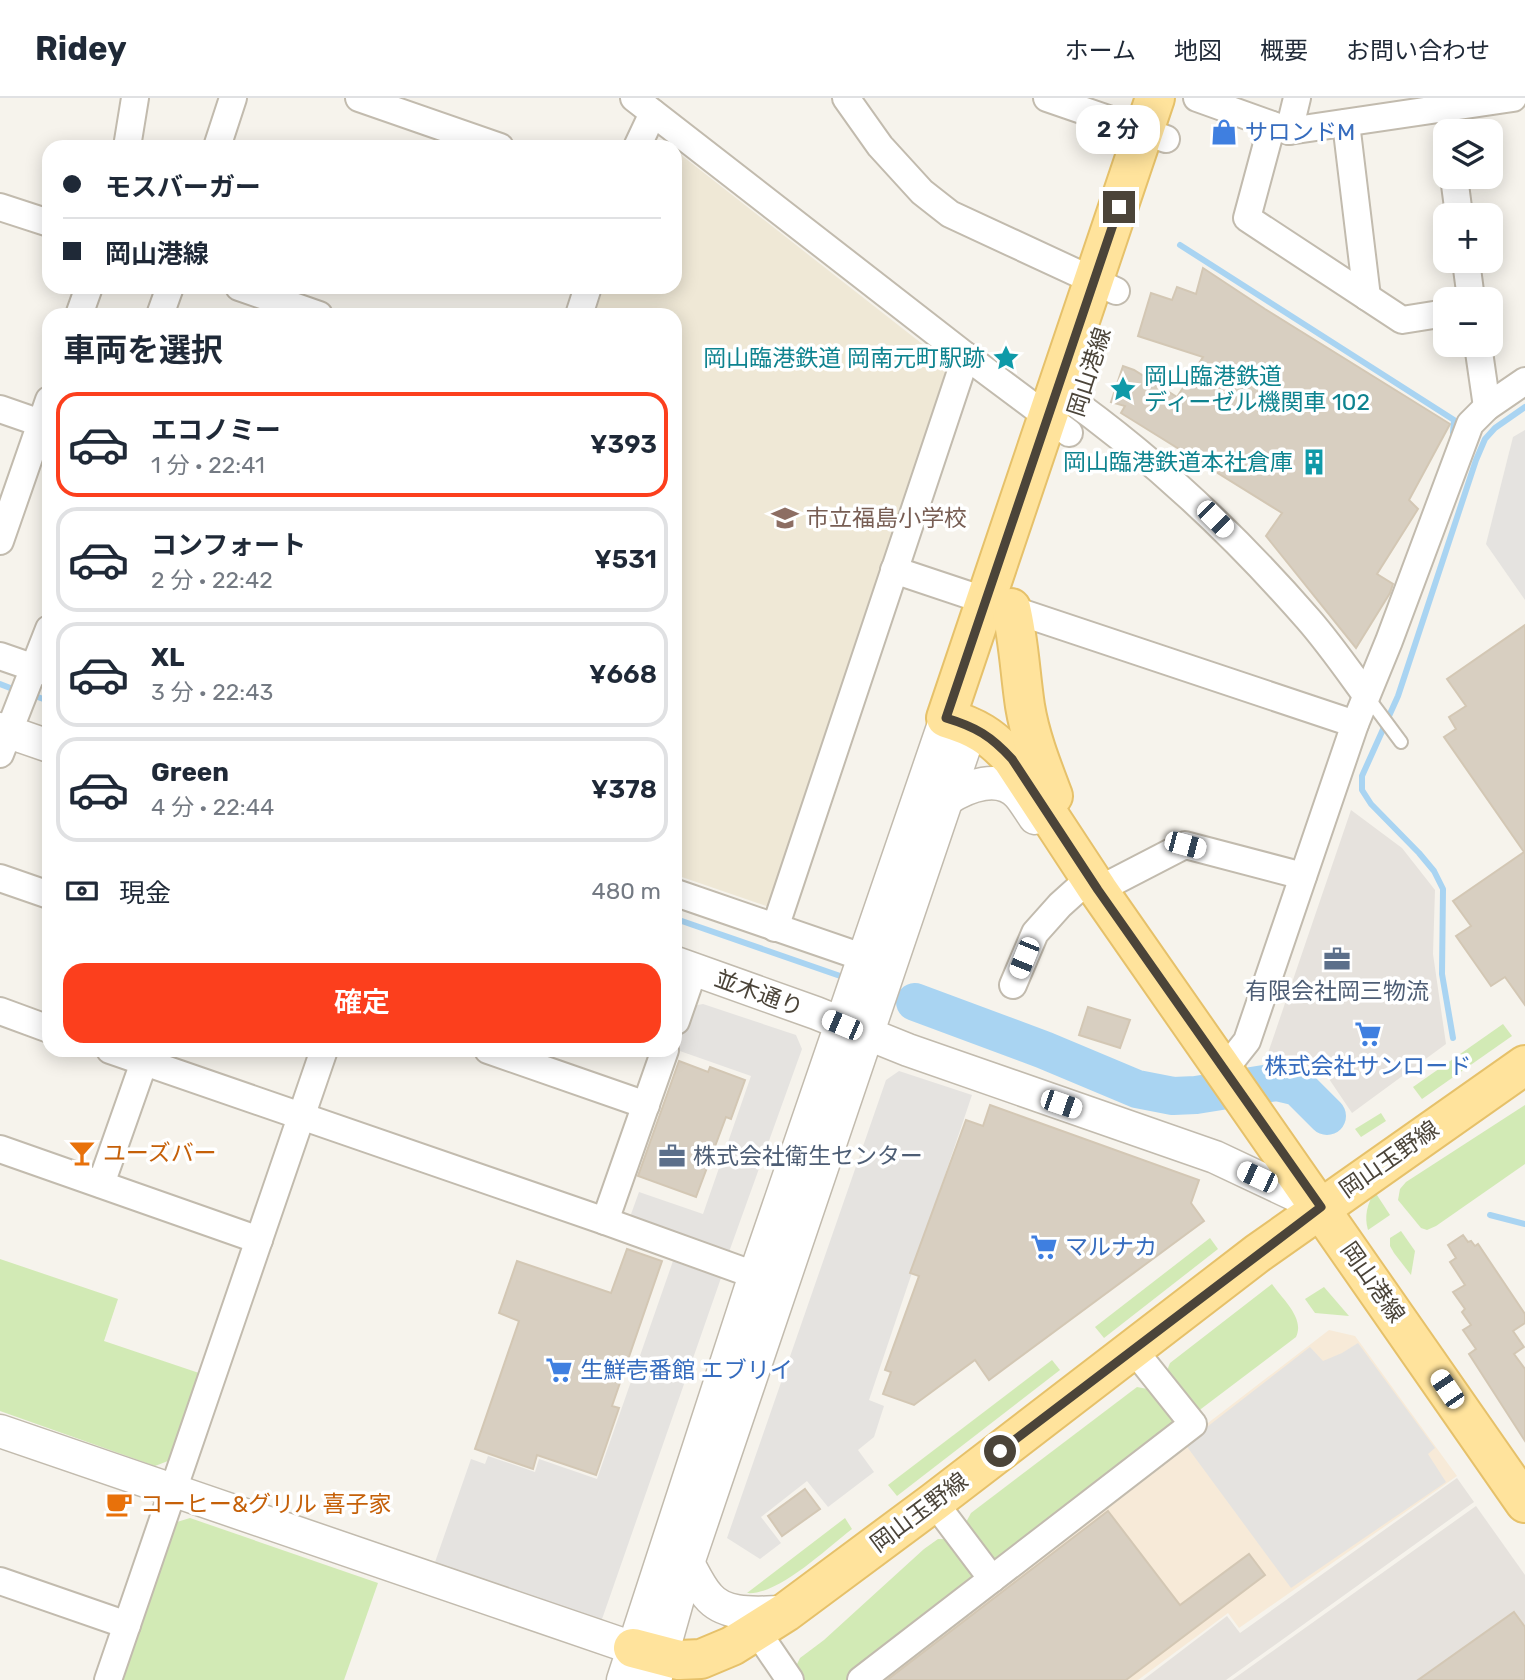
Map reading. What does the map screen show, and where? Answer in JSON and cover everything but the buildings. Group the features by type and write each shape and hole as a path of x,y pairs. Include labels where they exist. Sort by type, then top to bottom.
{"main road":[{"name":"岡山港線","path":"1179,98 1155,123 1104,287 959,722 996,741 1012,759 1087,874 1525,1503"},
{"path":"999,604 1019,638 1026,709 1036,748 1087,874"},
{"name":"岡山玉野線","path":"643,1666 701,1658 733,1646 771,1621 934,1502 1321,1207 1525,1065"}],"street":[{"path":"128,140 135,98"},
{"path":"219,140 233,98"},
{"path":"846,98 880,146 922,192 950,214 1104,287"},
{"path":"1047,98 1155,123"},
{"path":"1197,98 1280,128 1433,120"},
{"path":"1297,98 1280,128 1247,218 1402,320 1433,315"},
{"path":"1449,119 1513,98"},
{"path":"362,99 480,140"},
{"path":"638,140 643,105 967,356 1063,411 1174,482 1223,527 1310,621 1372,702"},
{"path":"1346,123 1367,297"},
{"path":"0,207 42,221"},
{"path":"259,294 298,308"},
{"path":"775,928 967,356"},
{"path":"1480,357 1487,407"},
{"path":"1224,1070 1247,1041 1355,724 1372,702 1389,641 1470,424 1487,407 1525,381"},
{"path":"0,409 42,415"},
{"path":"0,541 42,427"},
{"path":"894,570 1355,724"},
{"path":"0,656 38,674 7,730 42,743"},
{"path":"869,981 947,800 959,722"},
{"path":"643,1666 768,1280 855,1030 910,820 959,722"},
{"path":"947,800 963,789 982,784 999,783 1009,787 1018,793 1042,829 1087,874"},
{"path":"1013,985 1035,933 1087,874 1185,845 1303,876"},
{"path":"0,878 42,893"},
{"path":"682,895 775,928 869,981"},
{"path":"682,984 685,966"},
{"name":"並木通り","path":"685,966 855,1030 1215,1157 1321,1207"},
{"path":"0,1011 42,1026"},
{"path":"130,1057 605,1220 768,1280"},
{"path":"108,1680 322,1057"},
{"path":"508,1057 646,1105"},
{"path":"605,1220 663,1057"},
{"path":"100,1184 144,1062"},
{"path":"0,1149 259,1240"},
{"path":"643,1666 688,1563 768,1280"},
{"path":"861,1680 1193,1424 1133,1349"},
{"path":"0,1432 173,1492 643,1666"},
{"path":"934,1502 992,1579"},
{"path":"688,1563 708,1597 720,1606 771,1621 790,1680"},
{"path":"0,1581 127,1625"}],"lane":[{"path":"1372,702 1401,742"}],"shaded area":[{"path":"682,156 953,368 772,908 682,877 682,308 596,308 602,294 682,294"},
{"path":"1525,430 1525,600 1486,544 1513,437"},
{"path":"1351,810 1402,848 1435,890 1433,954 1446,1044 1352,1113 1325,1073 1268,1053"},
{"path":"703,1004 796,1035 802,1049 729,1252 630,1217 639,1192 703,1214 751,1076 682,1052 682,1035 692,1006"},
{"path":"899,1071 972,1095 869,1400 884,1406 874,1437 858,1450 874,1472 828,1507 807,1481 761,1517 781,1543 760,1559 727,1538 886,1080"},
{"path":"673,1261 721,1278 601,1622 434,1565 471,1459 485,1464 488,1456 535,1472 539,1459 597,1479"},
{"path":"1329,1330 1355,1336 1457,1476 1239,1628 1228,1613 1138,1680 874,1680"},
{"path":"1358,1343 1435,1448 1428,1454 1446,1482 1291,1588 1185,1444 1310,1347 1323,1361"},
{"path":"1457,1478 1474,1502 1226,1680 1143,1680 1227,1616 1240,1633"},
{"path":"1476,1506 1525,1575 1525,1680 1232,1680"}],"green space":[{"path":"1503,1024 1512,1036 1422,1099 1413,1087"},
{"path":"1525,1105 1525,1164 1436,1226 1427,1230 1421,1228 1398,1200 1400,1189 1406,1182"},
{"path":"1381,1113 1386,1121 1361,1137 1355,1129"},
{"path":"1375,1192 1390,1215 1368,1230 1367,1210"},
{"path":"1401,1231 1415,1251 1411,1275 1390,1246 1390,1238"},
{"path":"1210,1238 1218,1249 1104,1338 1095,1327"},
{"path":"0,1259 118,1299 104,1341 199,1373 168,1461 155,1466 0,1411"},
{"path":"1272,1284 1295,1316 1298,1323 1296,1337 1193,1415 1166,1373 1170,1363"},
{"path":"1324,1287 1349,1316 1315,1313 1305,1299"},
{"path":"1052,1360 1060,1370 897,1496 888,1485"},
{"path":"1137,1387 1153,1390 1179,1424 995,1568 965,1524 971,1513"},
{"path":"190,1518 378,1583 344,1680 121,1680 177,1522"},
{"path":"845,1518 852,1529 816,1558 773,1587 747,1593"},
{"path":"938,1539 946,1539 983,1579 850,1680 799,1680 794,1670 800,1658"}],"waterway":[{"path":"1180,245 1454,420 1453,433 1459,436"},
{"path":"1453,1038 1442,974 1443,889 1434,871 1419,853 1371,804 1362,790 1362,776 1398,696 1485,439 1495,428 1525,407"},
{"path":"0,684 18,691"},
{"path":"32,695 42,699"},
{"path":"682,921 846,978"},
{"path":"889,993 915,1002"},
{"path":"915,1002 1044,1050 1137,1089 1173,1096 1196,1095 1277,1082 1298,1087 1327,1116"},
{"path":"1490,1215 1525,1224"}],"place":[{"name":"サロンドM","path":"1224,132"},
{"name":"岡山臨港鉄道 岡南元町駅跡","path":"1006,358"},
{"name":"岡山臨港鉄道 ディーゼル機関車 102","path":"1123,389"},
{"name":"岡山臨港鉄道本社倉庫","path":"1314,462"},
{"name":"市立福島小学校","path":"785,518"},
{"name":"有限会社岡三物流","path":"1337,959"},
{"name":"株式会社サンロード","path":"1368,1034"},
{"name":"ユーズバー","path":"82,1153"},
{"name":"株式会社衛生センター","path":"672,1156"},
{"name":"マルナカ","path":"1044,1247"},
{"name":"生鮮壱番館 エブリイ","path":"559,1370"},
{"name":"コーヒー&グリル 喜子家","path":"119,1504"}],"route":[{"path":"1000,1451 1321,1207 1098,890 1012,759 996,741 972,725 946,718 1119,207"}]}
